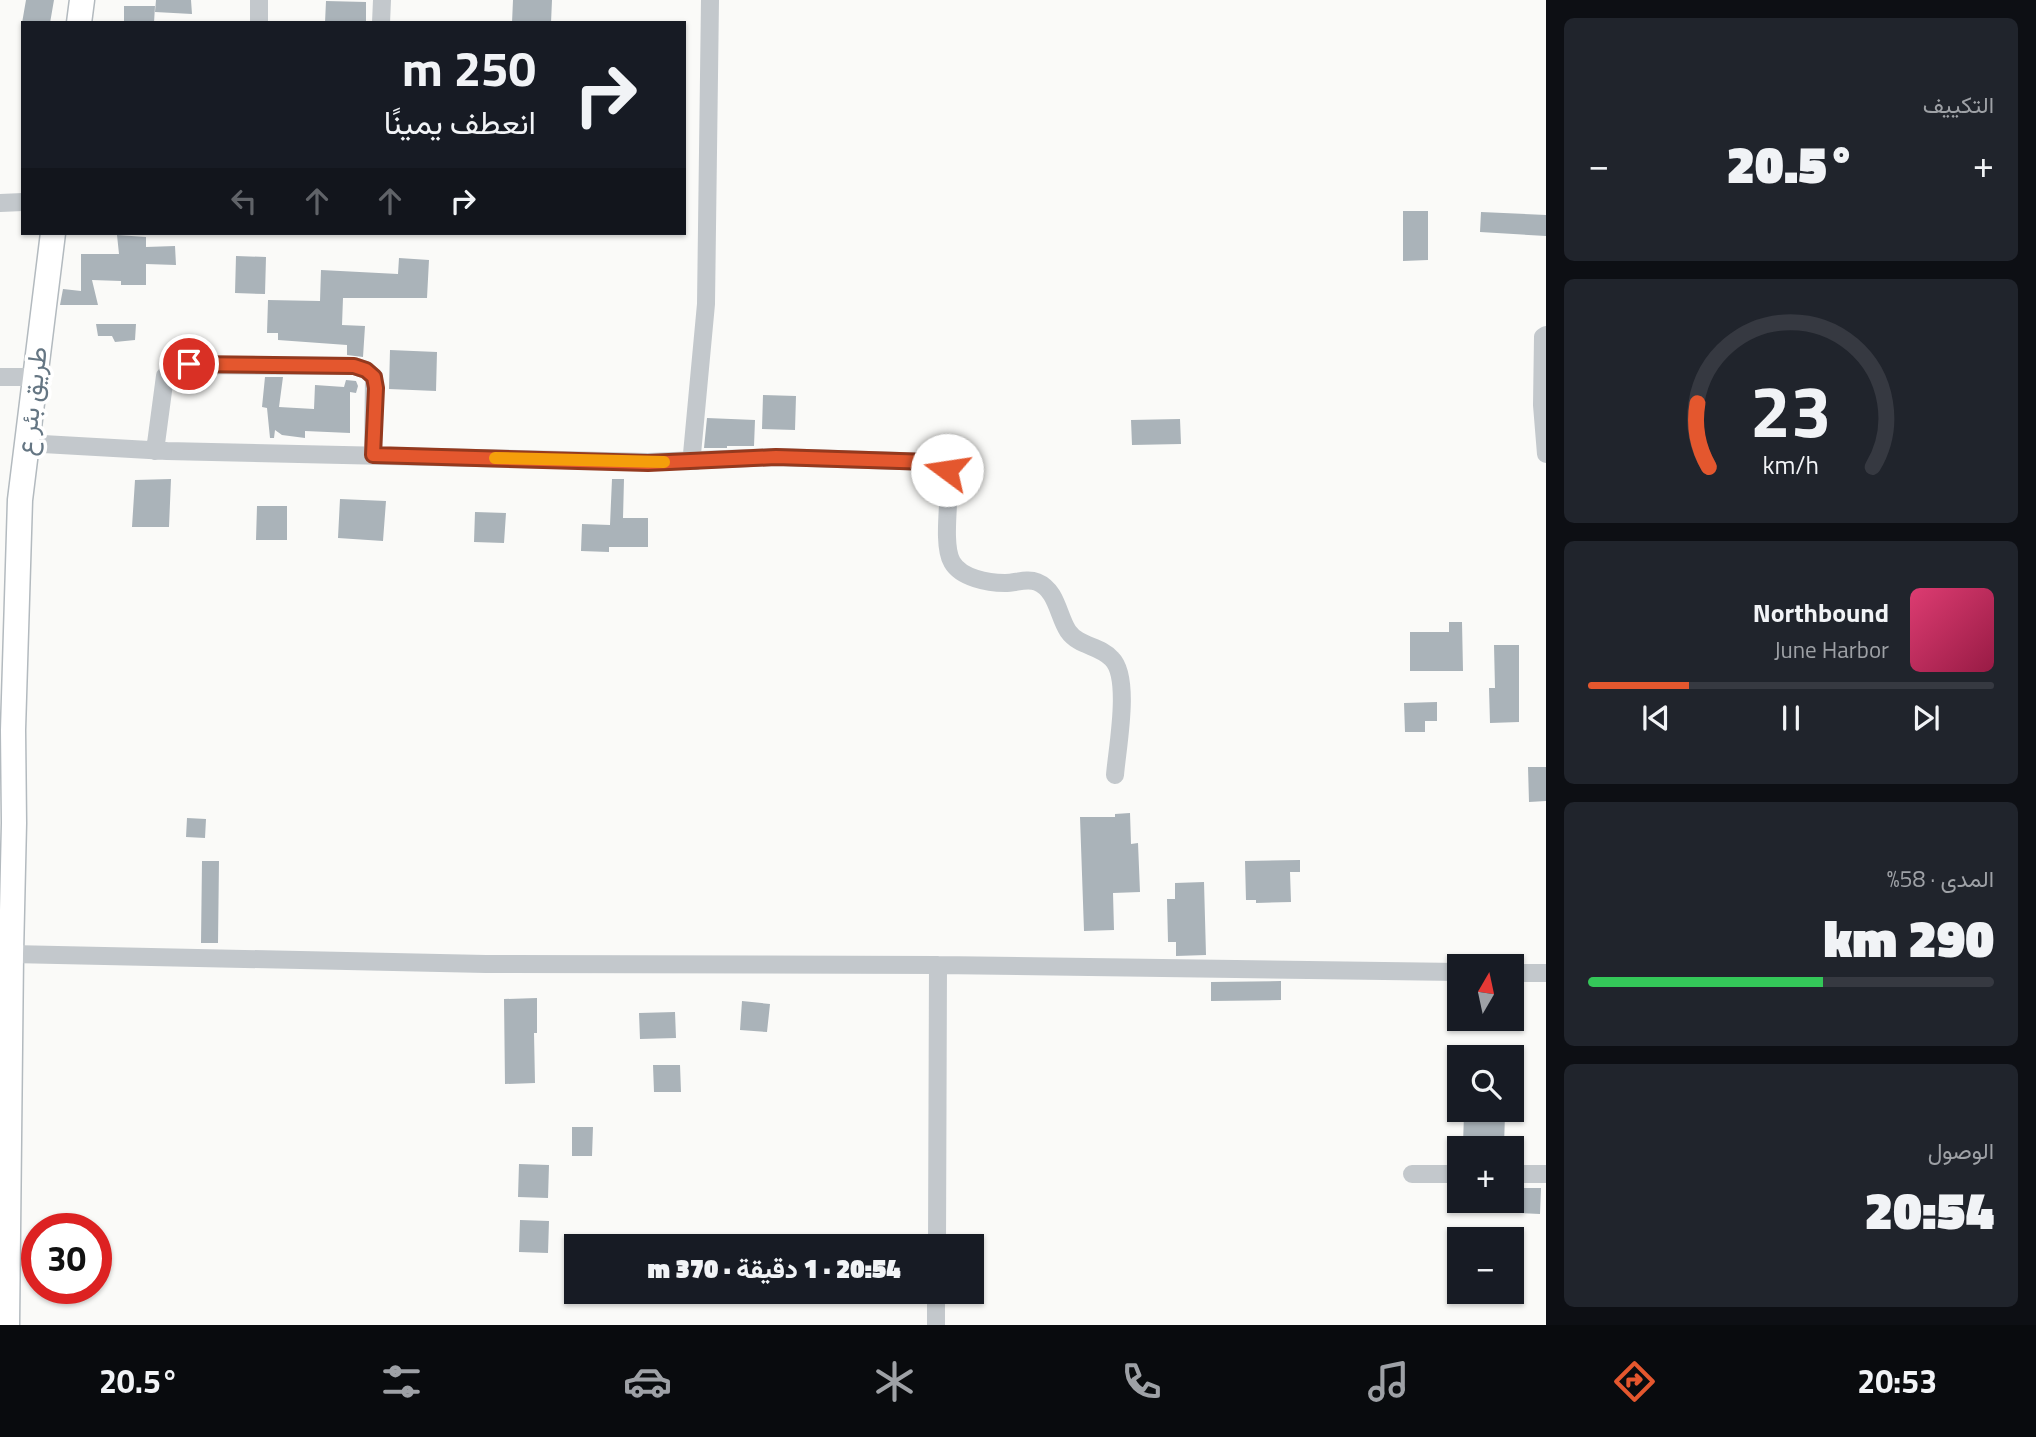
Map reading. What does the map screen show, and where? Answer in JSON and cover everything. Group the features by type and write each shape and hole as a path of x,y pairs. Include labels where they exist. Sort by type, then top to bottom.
{"street":[{"path":"79,21 82,0"},
{"path":"259,0 259,21"},
{"path":"381,21 382,0"},
{"path":"696,461 692,454 706,304 710,0"},
{"path":"0,203 21,202"},
{"name":"طريق بئر ع","path":"7,1325 11,954 7,823 13,730 20,500 33,377 53,235"},
{"path":"1546,335 1543,337 1542,405 1546,454"},
{"path":"155,451 165,376 177,365 354,366 366,370 374,377 373,455"},
{"path":"0,377 33,377"},
{"path":"25,443 155,451 648,463 776,457 941,464 950,477 948,550 954,566 983,581 1035,581 1041,584 1055,602 1067,630 1075,640 1100,649 1117,664 1122,695 1115,775"},
{"path":"11,954 486,964 938,965 1447,972"},
{"path":"937,1234 938,965"},
{"path":"1524,973 1546,973"},
{"path":"1412,1174 1447,1174"},
{"path":"1524,1174 1546,1174"},
{"path":"936,1304 936,1325"}],"building":[{"path":"26,0 54,0 50,21 22,21"},
{"path":"156,0 191,0 192,14 155,12"},
{"path":"513,0 552,0 551,21 512,21"},
{"path":"326,1 366,2 366,21 325,21"},
{"path":"124,6 155,6 154,21 124,21"},
{"path":"1403,211 1428,211 1428,260 1403,261"},
{"path":"1481,212 1546,215 1546,236 1480,232"},
{"path":"117,235 146,237 146,247 175,246 176,265 146,264 146,285 121,285 121,281 92,280 98,305 60,305 63,289 81,291 81,254 119,254"},
{"path":"236,256 266,257 265,294 235,293"},
{"path":"399,258 429,260 427,298 343,298 342,325 365,326 363,357 347,355 347,345 278,340 278,333 267,333 268,300 320,301 321,270 398,274"},
{"path":"96,324 136,324 135,340 115,342 112,336 98,336"},
{"path":"390,350 437,352 436,391 389,389"},
{"path":"265,377 283,377 279,407 314,409 315,385 344,387 346,380 356,381 356,393 350,392 350,433 305,431 305,438 282,435 275,430 274,438 270,438 267,408 262,407"},
{"path":"763,395 796,396 795,430 762,429"},
{"path":"707,418 755,420 754,446 704,448"},
{"path":"1180,419 1181,444 1132,445 1131,420"},
{"path":"171,479 169,527 132,527 135,480"},
{"path":"612,479 624,479 623,518 648,518 648,547 609,547 609,552 581,551 582,524 610,525"},
{"path":"340,499 386,501 383,541 338,538"},
{"path":"257,506 287,506 287,540 256,540"},
{"path":"475,512 506,513 504,543 474,542"},
{"path":"1449,622 1462,622 1463,671 1410,671 1410,632 1449,632"},
{"path":"1494,645 1519,645 1519,722 1490,723 1489,688 1495,688"},
{"path":"1437,702 1437,721 1425,721 1425,732 1405,732 1404,703"},
{"path":"1528,767 1546,767 1546,801 1529,802"},
{"path":"1130,813 1131,844 1138,843 1140,892 1113,893 1114,930 1084,931 1080,817 1115,817 1115,814"},
{"path":"187,818 206,819 205,838 186,837"},
{"path":"1300,860 1300,872 1290,872 1291,902 1256,903 1256,900 1246,900 1245,861"},
{"path":"202,861 219,861 218,943 201,943"},
{"path":"1204,882 1206,955 1176,956 1176,942 1168,942 1167,899 1175,899 1175,883"},
{"path":"1281,981 1281,1000 1211,1001 1211,982"},
{"path":"537,998 537,1033 534,1033 535,1083 505,1084 504,999"},
{"path":"742,1001 770,1004 767,1032 740,1030"},
{"path":"675,1012 676,1038 640,1039 639,1013"},
{"path":"653,1065 680,1065 681,1092 654,1092"},
{"path":"1464,1122 1505,1122 1504,1136 1463,1136"},
{"path":"572,1127 593,1127 592,1156 572,1156"},
{"path":"519,1164 549,1165 548,1198 518,1197"},
{"path":"1524,1188 1541,1188 1540,1214 1521,1213 1524,1213"},
{"path":"520,1220 549,1221 548,1253 519,1252"}],"slow traffic":[{"path":"495,458 664,462"}],"route":[{"path":"189,364 354,366 366,370 374,377 376,388 373,455 648,463 736,458 825,458 930,462 941,464 947,470"}]}
